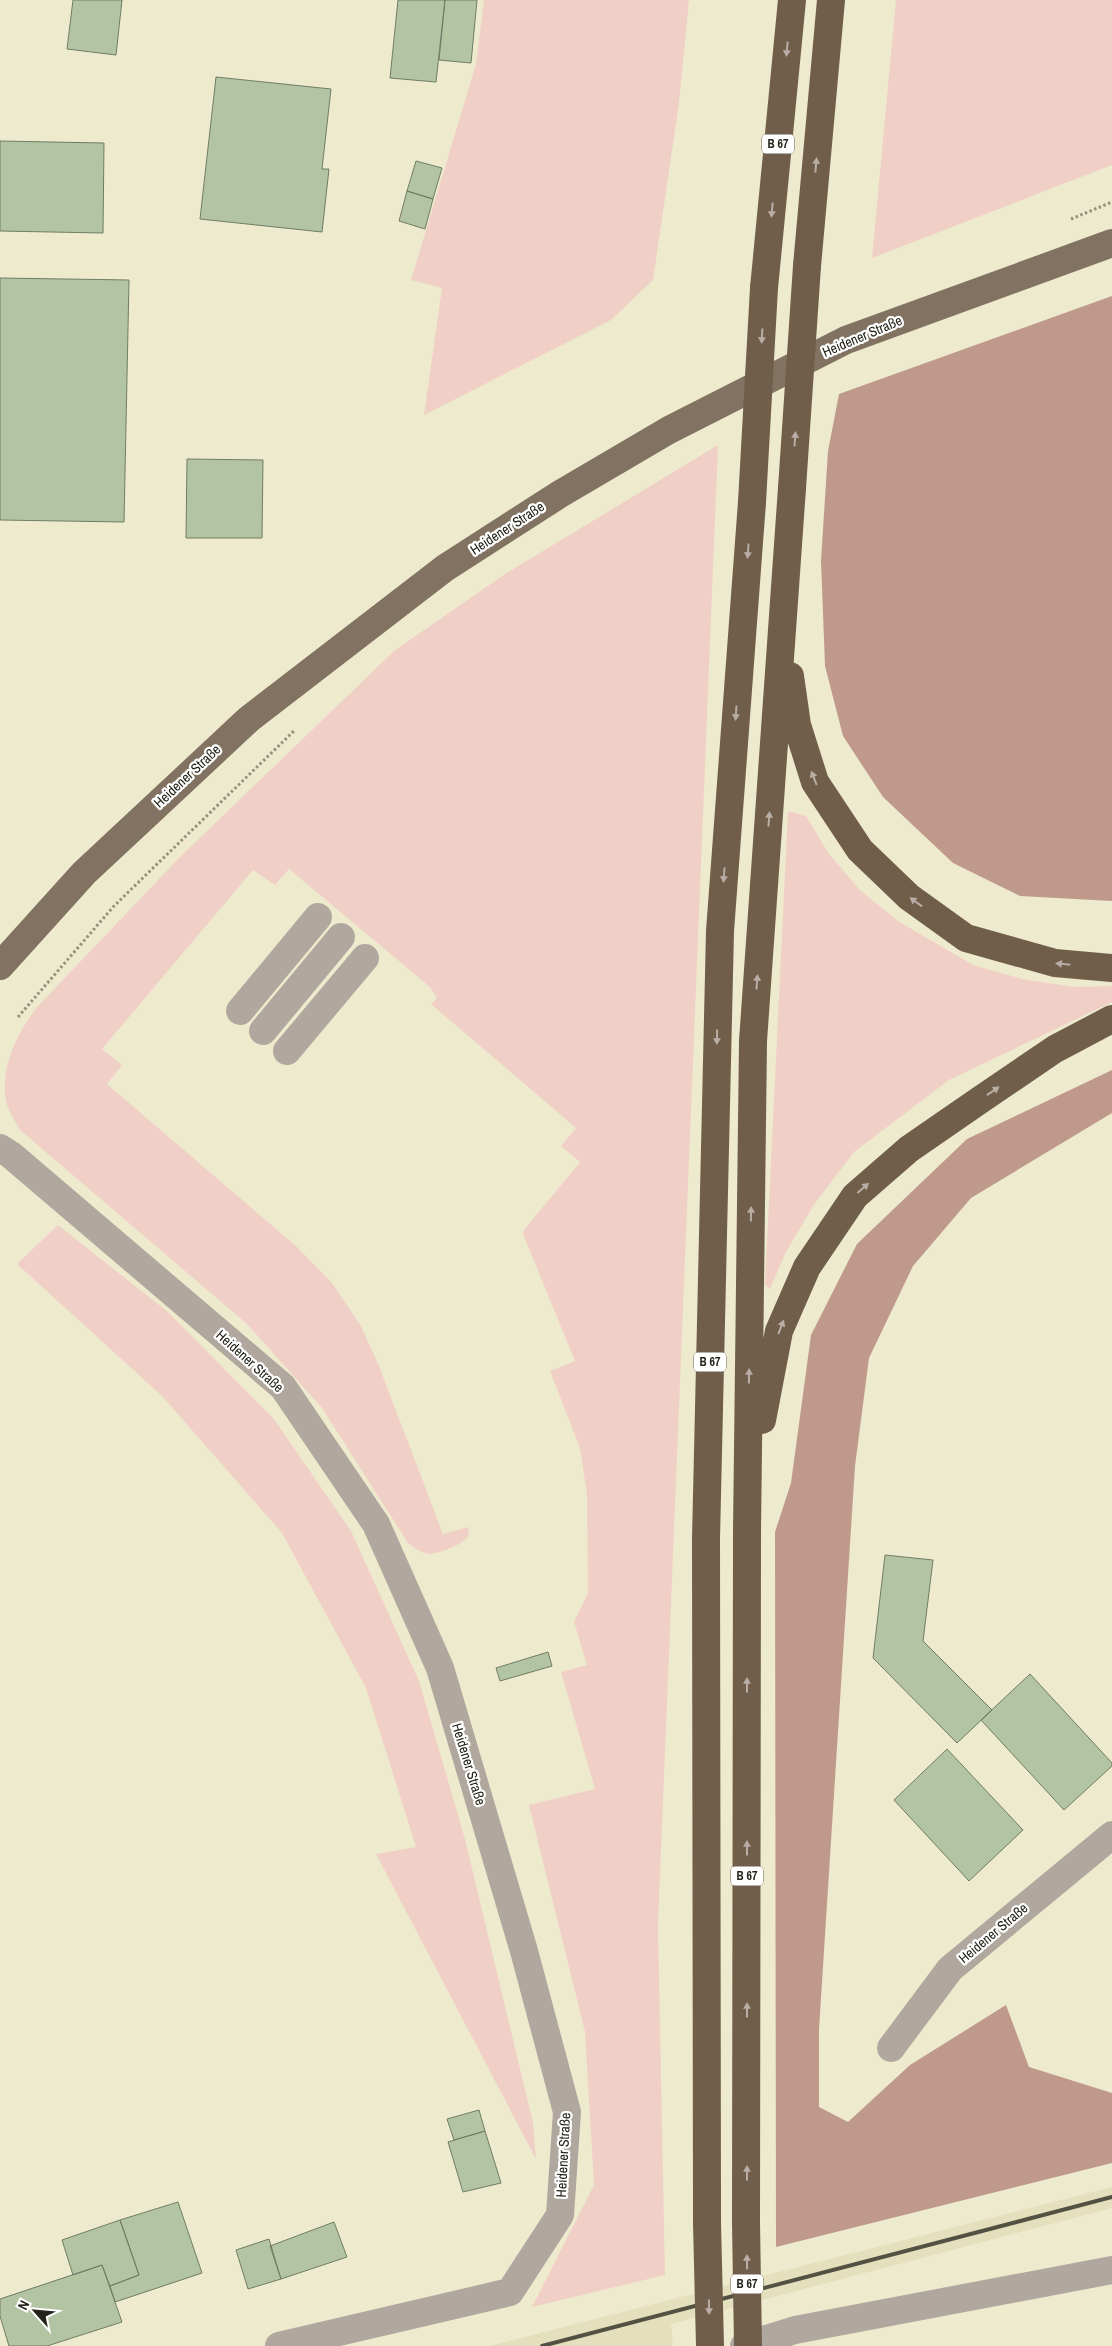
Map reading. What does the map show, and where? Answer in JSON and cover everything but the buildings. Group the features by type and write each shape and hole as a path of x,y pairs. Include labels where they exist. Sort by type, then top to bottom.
{"highway":[{"name":"B 67","path":"710,2346 707,2223 706,1539 720,931 752,502 764,288 792,0"},
{"name":"B 67","path":"746,2346 747,1530 753,1042 807,266 831,0"},
{"path":"792,488 787,651 797,725 815,782 845,828 860,850 910,897 966,938 1055,963 1112,968"},
{"path":"747,1530 765,1399 779,1331 807,1267 855,1196 909,1149 980,1100 1055,1049 1112,1019"}],"main road":[{"name":"Heidener Straße","path":"0,966 84,874 249,718 453,563 560,494 668,430 846,340 1112,243"}],"street":[{"path":"240,1011 318,918"},
{"path":"263,1030 341,937"},
{"path":"287,1051 365,958"},
{"name":"Heidener Straße","path":"0,1148 11,1155 283,1387 376,1524 440,1668 524,1950 567,2112 560,2215 510,2292 279,2346"},
{"name":"Heidener Straße","path":"891,2048 950,1969 1112,1835"},
{"path":"746,2346 795,2330 1112,2270"}],"path":[{"path":"18,1017 114,906 298,727"}],"shaded area":[{"path":"484,0 689,0 679,103 653,280 611,320 424,415 442,288 411,280 476,64"},
{"path":"896,0 1112,0 1112,165 872,258"},
{"path":"1112,296 1112,901 1020,896 953,863 883,797 843,736 825,666 821,561 828,451 839,394"},
{"path":"718,445 658,1925 665,2275 532,2307 594,2185 585,2032 529,1805 595,1789 561,1672 587,1665 574,1622 588,1593 587,1494 580,1448 550,1371 575,1361 523,1234 524,1230 580,1162 561,1146 576,1128 431,1004 437,998 430,987 289,869 275,885 253,870 102,1049 122,1065 107,1084 296,1246 332,1283 361,1326 379,1366 443,1534 468,1527 469,1535 463,1542 440,1552 427,1554 408,1543 322,1408 247,1324 20,1130 6,1102 6,1076 8,1063 17,1039 38,1006 179,858 394,651 505,574"},
{"path":"788,811 806,816 829,854 860,890 898,921 973,965 1022,979 1074,987 1112,986 1112,1002 949,1080 854,1152 813,1206 785,1254 770,1289 765,1285"},
{"path":"1112,1070 1112,1113 971,1198 913,1266 869,1358 855,1466 819,2029 819,2107 848,2122 910,2065 1006,2005 1029,2067 1112,2093 1112,2163 776,2247 775,1532 791,1483 811,1335 857,1244 967,1139"},
{"path":"58,1225 168,1312 274,1419 351,1531 419,1681 465,1839 533,2123 536,2159 376,1854 416,1847 366,1688 282,1533 162,1396 17,1264"},
{"path":"1112,2187 1112,2208 671,2324 673,2346 489,2346"}],"railway":[{"path":"542,2346 1112,2197"}]}
